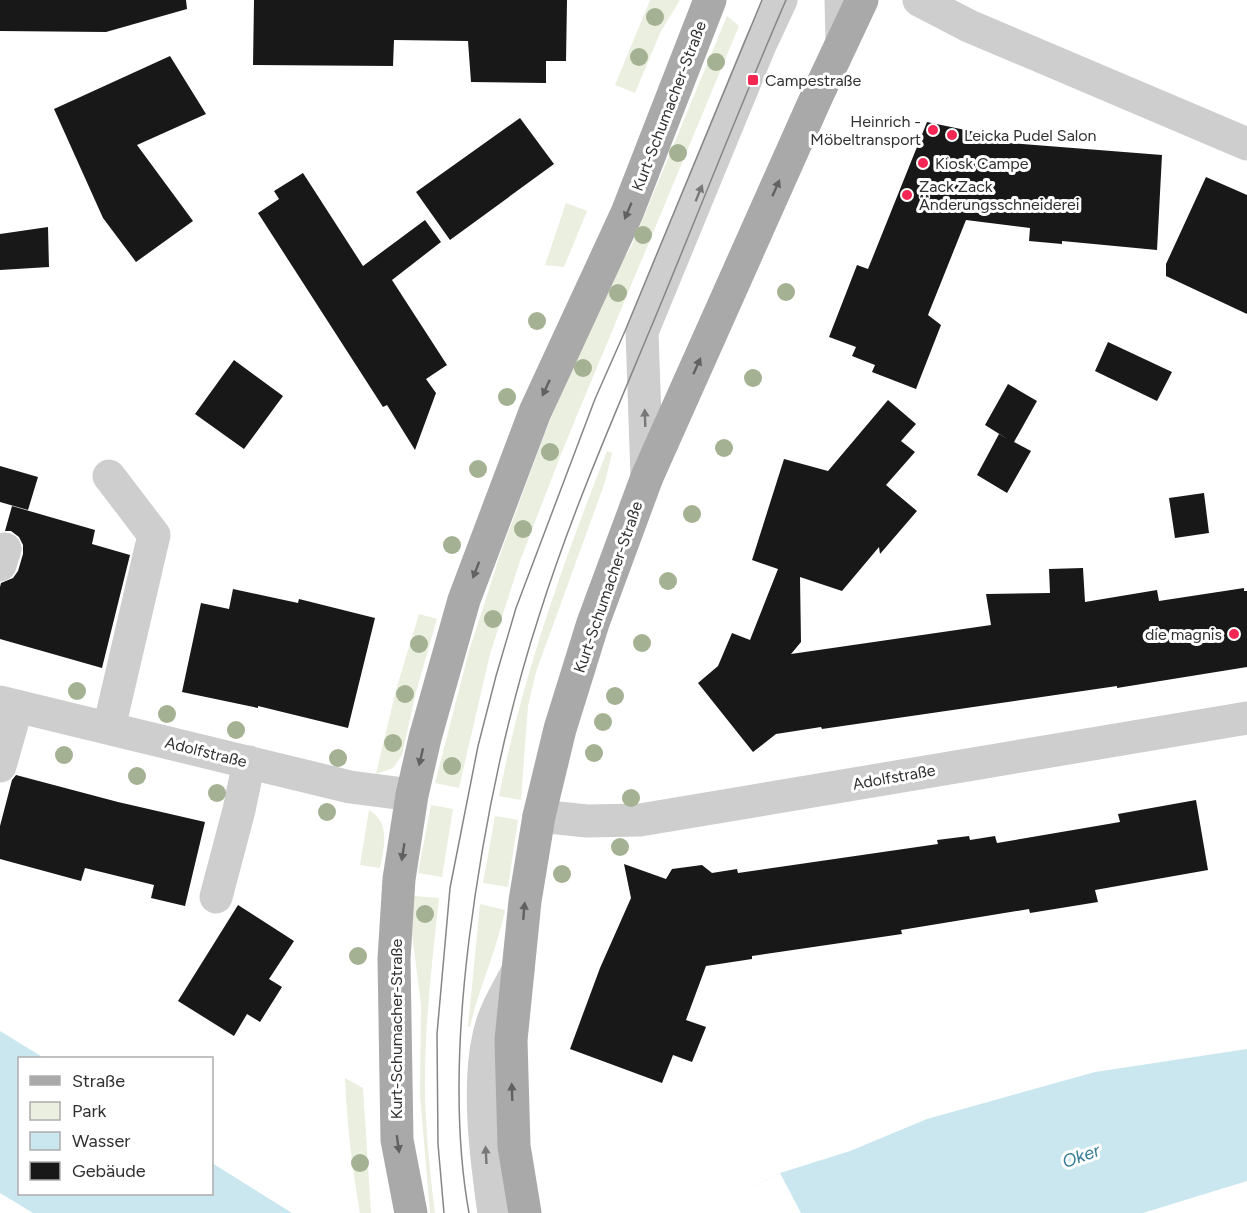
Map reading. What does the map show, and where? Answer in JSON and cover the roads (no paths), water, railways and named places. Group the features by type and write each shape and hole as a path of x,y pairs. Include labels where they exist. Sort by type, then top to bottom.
{"main road":[{"name":"Kurt-Schumacher-Straße","path":"411,1213 397,1140 394,959 399,879 412,795 425,738 468,589 535,412 627,213 710,0"},
{"name":"Kurt-Schumacher-Straße","path":"525,1213 514,1146 511,1040 525,901 539,816 560,729 593,623 647,477 862,0"}],"street":[{"path":"647,477 642,332 756,55 781,0"},
{"path":"842,0 842,40"},
{"path":"919,0 969,26 1247,144"},
{"path":"108,728 154,535 109,476"},
{"name":"Adolfstraße","path":"9,704 350,787 412,795"},
{"path":"0,766 9,704"},
{"name":"Adolfstraße","path":"539,816 587,821 640,820 1247,718"},
{"path":"216,897 249,762"},
{"path":"494,1213 487,1165 483,1069 494,1017 519,970"}],"water":[{"path":"0,1031 42,1057 18,1057 18,1195 213,1195 213,1164 292,1213 33,1213 0,1193"},
{"name":"Oker","path":"1247,1049 1247,1181 1143,1213 701,1213 780,1173 850,1151 927,1119 1095,1072"}],"tram line":[{"path":"444,1213 438,1144 437,1034 450,888 478,746 496,676 516,608 595,399 762,0"},
{"path":"469,1213 459,1111 462,1008 469,940 488,817 516,695 552,576 582,496 786,0"}],"place":[{"name":"Campestraße","path":"753,80"},
{"name":"Heinrich - Möbeltransport","path":"933,130"},
{"name":"Leicka Pudel Salon","path":"952,135"},
{"name":"Kiosk Campe","path":"923,163"},
{"name":"Zack Zack Änderungsschneiderei","path":"907,195"},
{"name":"die magnis","path":"1234,634"}]}
